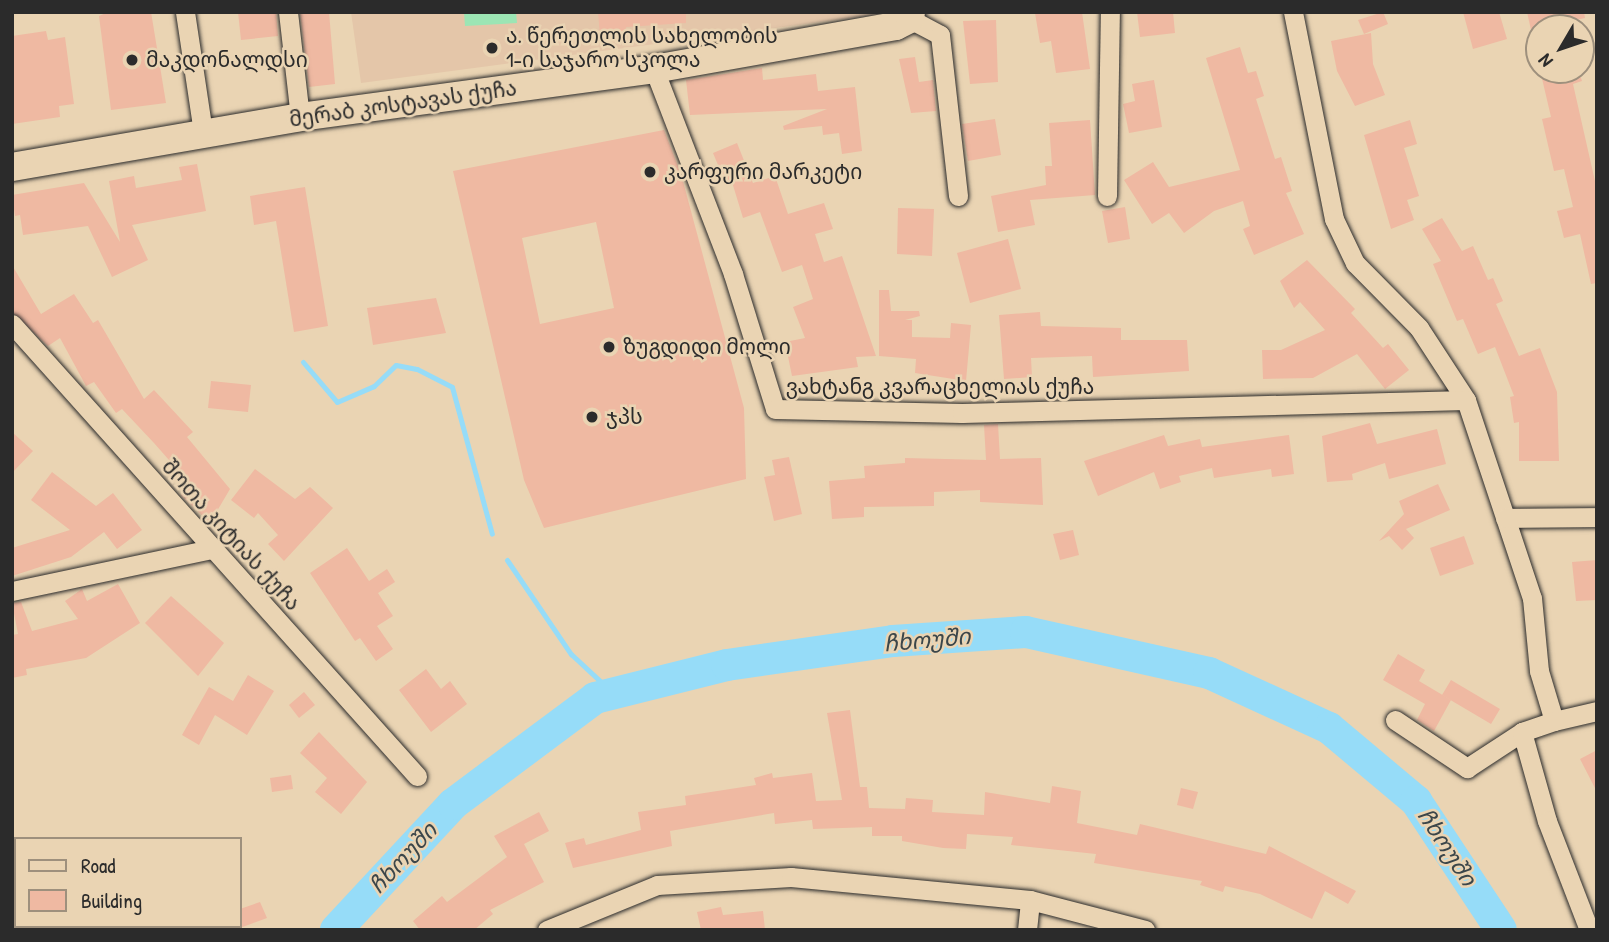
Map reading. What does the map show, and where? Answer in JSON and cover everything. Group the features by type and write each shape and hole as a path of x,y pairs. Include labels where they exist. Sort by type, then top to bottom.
{"main road":[{"name":"მერაბ კოსტავას ქუჩა","path":"12,167 300,117 654,69 896,26 911,16"}],"street":[{"path":"185,12 203,132"},
{"path":"288,12 300,117"},
{"path":"1107,197 1110,12"},
{"path":"1293,12 1334,219 1354,263 1419,328 1466,400 1532,598 1539,671 1554,722"},
{"path":"911,16 940,34 958,196"},
{"name":"ვახტანგ კვარაცხელიას ქუჩა","path":"654,69 733,274 775,409 962,413 1466,400"},
{"name":"შოთა კიტიას ქუჩა","path":"12,324 417,776"},
{"path":"1505,518 1597,517"},
{"path":"12,591 211,549"},
{"path":"1395,720 1467,768 1522,732 1597,710"},
{"path":"1522,732 1547,821 1589,930"},
{"path":"547,930 657,885 791,877 1030,900 1145,930"},
{"path":"1027,930 1030,900"}],"shaded area":[{"name":"ა. წერეთლის სახელობის 1-ი საჯარო სკოლა","path":"351,12 895,12 361,83"}],"green space":[{"path":"464,12 516,12 517,23 465,26"}],"building":[{"name":"მაკდონალდსი","path":"108,12 151,12 166,103 111,110 99,16"},
{"path":"238,12 276,12 278,36 241,40"},
{"path":"300,12 329,12 335,84 309,87"},
{"path":"598,12 686,12 686,23 626,27 627,34 600,36"},
{"path":"1082,12 1090,69 1056,73 1051,41 1040,43 1035,13"},
{"path":"1137,12 1173,12 1175,33 1140,37"},
{"path":"1383,12 1388,24 1364,34 1358,20"},
{"path":"1463,12 1499,12 1507,39 1473,49"},
{"path":"1527,12 1584,14 1527,14"},
{"path":"996,20 998,82 970,84 963,21"},
{"path":"46,31 48,40 65,37 74,104 59,106 60,117 12,124 12,36"},
{"path":"1371,33 1373,64 1385,95 1355,106 1337,71 1331,41"},
{"path":"1240,47 1248,73 1256,71 1264,96 1256,99 1275,159 1281,157 1292,191 1286,193 1304,234 1254,255 1243,229 1250,226 1243,201 1214,211 1184,233 1169,213 1152,224 1124,180 1153,162 1169,187 1240,170 1206,58"},
{"path":"915,57 919,82 933,80 936,111 911,113 899,59"},
{"path":"762,68 763,80 816,74 818,91 855,87 862,151 842,154 839,133 823,135 822,126 784,130 783,126 827,109 690,115 686,80"},
{"path":"1154,80 1162,127 1129,133 1123,104 1135,101 1132,84"},
{"path":"1543,84 1573,84 1597,190 1597,283 1591,284 1580,234 1564,238 1557,211 1573,207 1564,169 1554,171 1542,119 1551,117"},
{"path":"995,119 1001,155 968,161 962,124"},
{"path":"1090,120 1095,195 1030,200 1035,225 998,232 991,196 1046,185 1045,166 1052,166 1049,123"},
{"path":"1410,120 1417,144 1404,148 1419,196 1407,200 1414,220 1391,229 1364,135"},
{"path":"664,130 681,174 744,408 746,479 544,528 524,480 453,171","holes":["596,222 614,308 540,324 522,238"]},
{"path":"737,143 753,183 775,176 788,214 824,203 833,229 815,234 824,262 842,256 876,356 856,357 858,367 792,376 785,342 805,338 793,307 813,299 802,265 782,272 760,212 743,218 732,182 726,184 713,153"},
{"path":"197,164 206,211 132,225 148,260 112,277 88,226 23,235 20,215 15,216 12,195 84,183 120,242 109,181 134,176 136,188 182,180 179,167"},
{"path":"305,187 328,326 294,332 276,221 254,225 250,196"},
{"path":"1125,207 1130,239 1108,243 1102,211"},
{"path":"898,208 934,209 932,256 897,254"},
{"path":"1442,218 1462,251 1473,246 1488,280 1493,278 1503,301 1496,304 1519,356 1540,348 1557,392 1559,461 1519,461 1519,422 1514,423 1510,397 1514,396 1495,347 1478,354 1463,319 1457,321 1433,264 1441,261 1422,229"},
{"path":"1008,239 1021,289 970,303 957,253"},
{"path":"1307,260 1355,309 1351,313 1383,348 1388,344 1409,370 1385,389 1357,354 1313,378 1263,379 1262,350 1281,350 1325,330 1300,302 1294,308 1280,281"},
{"path":"12,265 41,314 74,294 93,323 98,320 144,399 154,390 193,432 187,437 230,489 210,523 181,495 191,485 154,443 122,409 116,413 94,382 86,386 60,338 48,346 12,312"},
{"path":"879,290 889,290 891,311 919,311 920,316 905,320 912,320 912,337 950,338 951,323 971,325 966,381 915,373 916,359 879,356"},
{"path":"436,298 446,333 373,345 367,308"},
{"path":"1040,312 1041,326 1121,328 1121,340 1187,340 1189,371 1093,377 1092,356 1031,358 1032,377 1004,379 999,315"},
{"path":"211,381 251,385 248,412 208,408"},
{"path":"1370,423 1377,444 1437,429 1446,464 1389,479 1385,463 1352,474 1353,480 1327,482 1322,436"},
{"path":"998,424 1000,459 1041,458 1043,505 980,502 980,490 934,492 934,506 864,507 864,517 832,519 829,481 865,478 864,466 905,463 905,458 986,460 984,425"},
{"path":"12,432 33,451 12,473"},
{"path":"1164,435 1168,446 1200,439 1202,447 1289,435 1294,474 1272,477 1271,469 1214,478 1212,468 1179,476 1181,482 1160,489 1154,472 1098,496 1084,461"},
{"path":"789,457 802,514 774,521 764,477 775,475 772,460"},
{"path":"255,469 295,499 310,487 333,508 284,561 268,544 278,535 258,513 254,518 231,500"},
{"path":"52,472 96,506 113,493 142,530 117,549 104,532 71,557 12,576 12,548 70,530 31,500"},
{"path":"1438,484 1450,510 1406,529 1414,538 1402,550 1389,536 1379,541 1404,514 1399,501"},
{"path":"1073,530 1079,555 1060,560 1053,534"},
{"path":"1464,536 1474,564 1440,576 1430,548"},
{"path":"347,548 369,581 387,569 395,582 378,593 393,616 377,626 393,649 376,661 360,638 355,641 310,573"},
{"path":"1597,560 1597,600 1576,601 1572,562"},
{"path":"118,584 140,623 86,658 26,669 27,675 12,678 12,635 18,634 12,603 21,602 32,631 78,619 65,601 82,589 87,601"},
{"path":"171,596 224,643 198,676 145,623"},
{"path":"1398,654 1425,670 1419,681 1451,700 1434,731 1417,720 1425,704 1383,680"},
{"path":"426,669 441,689 450,681 467,704 431,732 399,690"},
{"path":"248,675 274,691 247,735 215,715 199,745 182,735 209,687 233,701"},
{"path":"1451,680 1500,709 1491,724 1442,695"},
{"path":"304,692 315,705 299,718 289,705"},
{"path":"850,710 860,787 867,787 869,808 905,809 906,798 933,800 932,812 984,815 985,792 1050,803 1052,786 1081,791 1077,823 1137,835 1140,824 1266,854 1269,846 1356,891 1348,904 1325,891 1312,919 1260,894 1225,886 1223,892 1200,885 1202,881 1094,863 1096,854 1011,845 1013,837 967,834 966,849 943,848 902,841 902,836 872,836 872,827 813,829 812,820 775,824 774,813 670,831 672,846 573,868 565,843 584,838 586,845 641,830 638,812 686,805 685,796 756,785 754,778 772,773 773,778 812,773 816,801 842,800 827,713"},
{"path":"319,732 367,782 341,814 315,792 327,778 300,753"},
{"path":"1597,750 1597,792 1580,759"},
{"path":"291,775 293,789 272,792 270,778"},
{"path":"1181,788 1198,792 1193,809 1177,805"},
{"path":"539,812 549,831 524,844 544,882 490,910 493,914 474,930 420,930 413,921 442,896 447,902 507,857 494,836"},
{"path":"260,902 267,918 242,927 242,908"},
{"path":"721,907 723,915 763,911 765,930 701,930 697,912"}],"waterway":[{"path":"303,362 337,402 374,386 396,365 417,369 452,387 492,534"},
{"path":"507,560 571,654 613,693"},
{"name":"ჩხოუში","path":"336,930 453,804 595,698 727,665 893,641 1026,632 1209,673 1329,728 1416,801 1501,930"}],"place":[{"name":"ა. წერეთლის სახელობის 1-ი საჯარო სკოლა","path":"492,48"},
{"name":"მაკდონალდსი","path":"132,60"},
{"name":"კარფური მარკეტი","path":"650,172"},
{"name":"ზუგდიდი მოლი","path":"609,347"},
{"name":"ჯპს","path":"592,417"}]}
